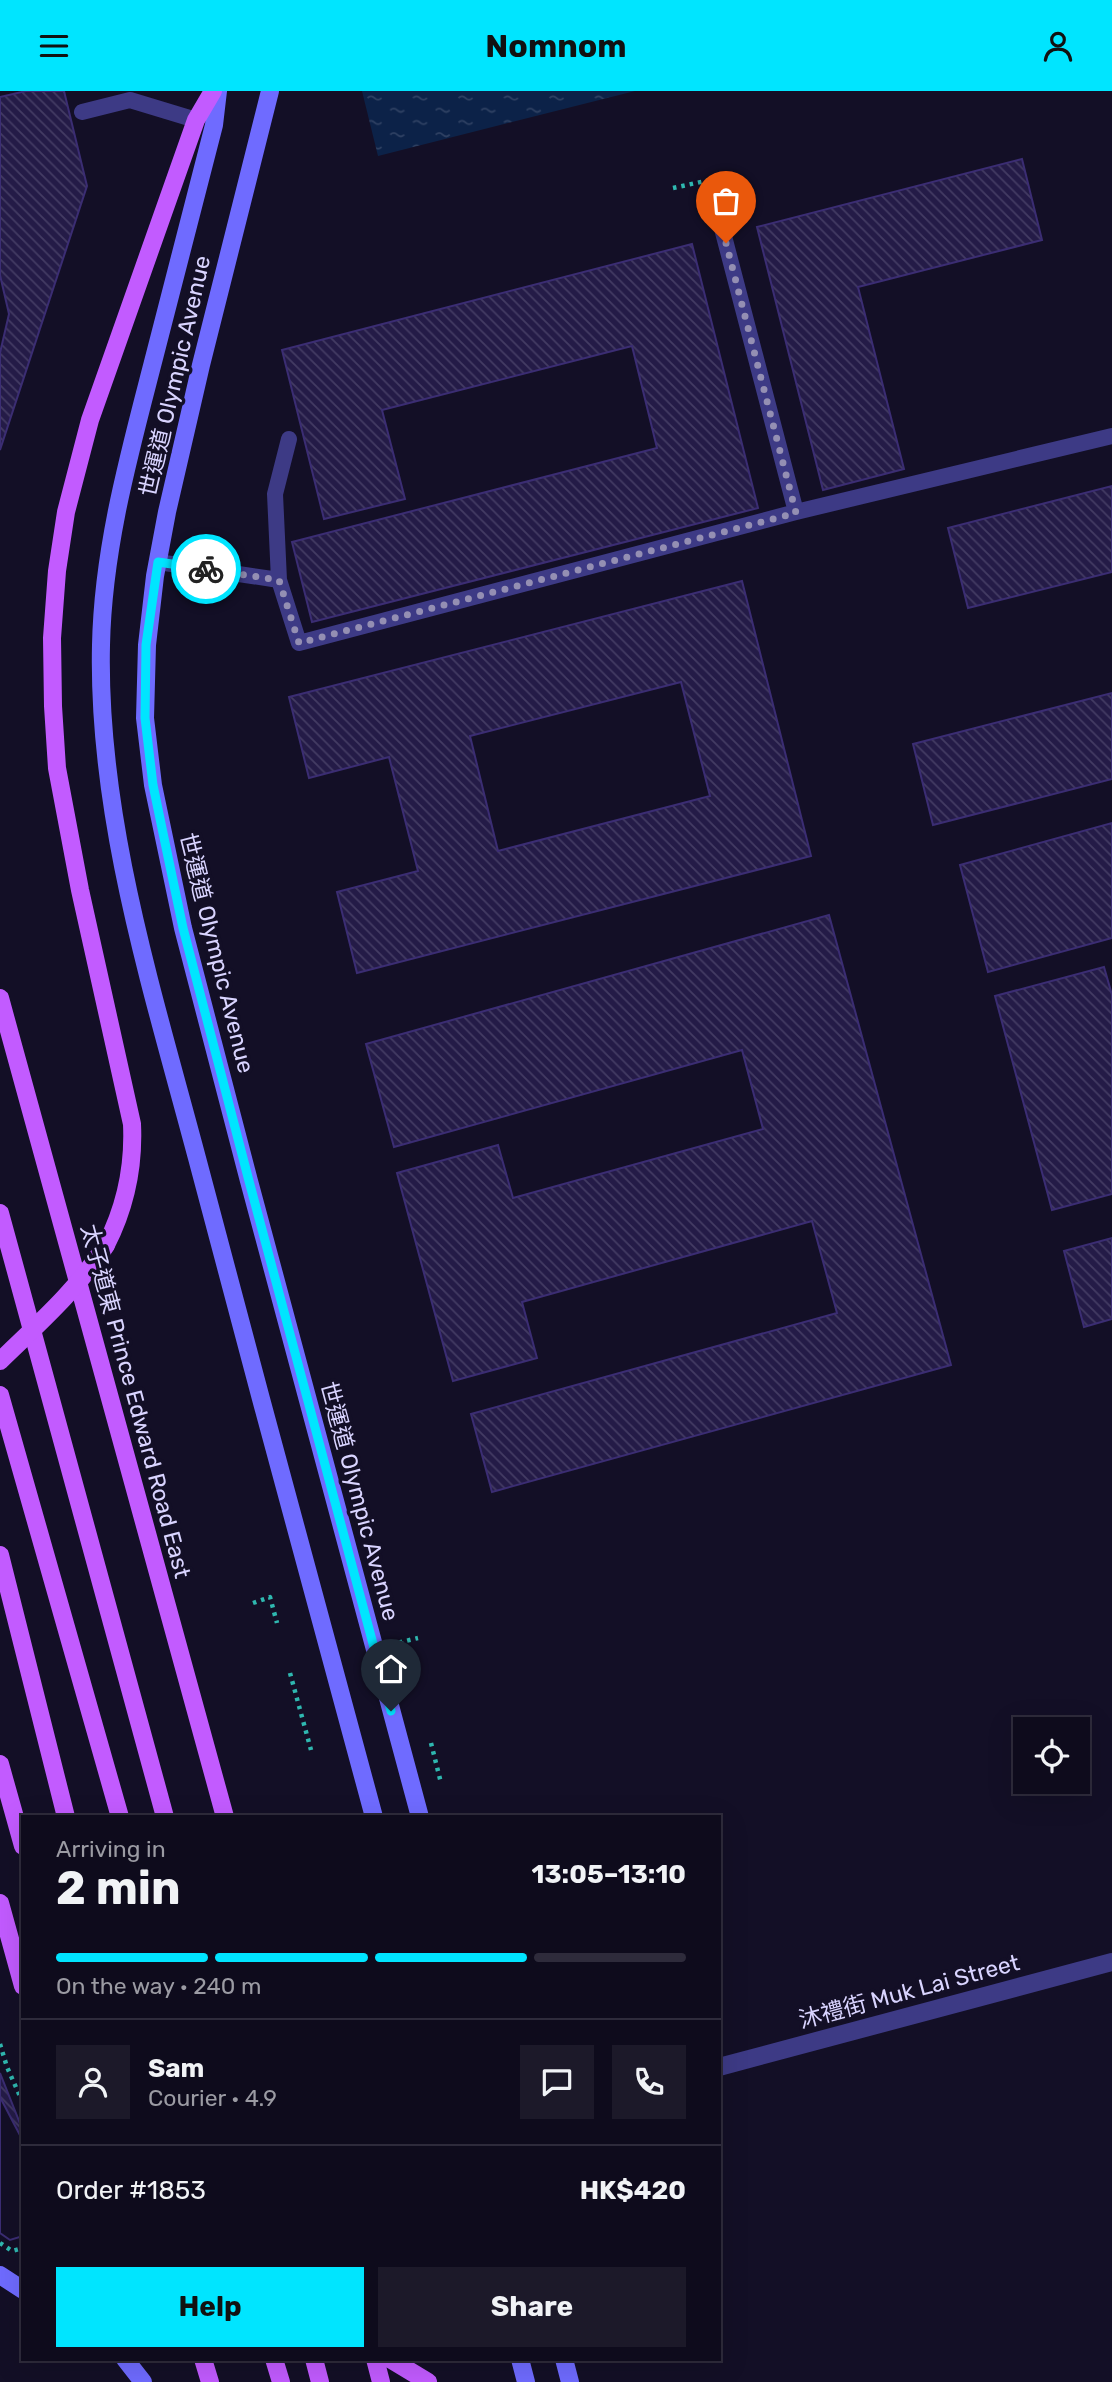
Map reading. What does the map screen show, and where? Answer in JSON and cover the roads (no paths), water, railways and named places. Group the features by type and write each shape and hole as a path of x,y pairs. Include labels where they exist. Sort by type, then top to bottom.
{"main road":[{"path":"0,1361 79,1283 106,1245 120,1215 130,1173 132,1124 80,890 57,768 52,638 57,571 66,512 90,420 196,120 215,91"},
{"name":"世運道 Olympic Avenue","path":"215,91 214,125 120,493 107,566 101,643 102,716 114,814 158,1013 373,1815"},
{"name":"世運道 Olympic Avenue","path":"270,91 183,436 158,562 146,645 145,718 153,785 183,928 419,1815"},
{"name":"太子道東 Prince Edward Road East","path":"0,998 224,1815"},
{"path":"0,1213 165,1815"},
{"path":"0,1395 119,1815"},
{"path":"0,1555 65,1815"},
{"path":"0,1764 21,1839"},
{"path":"0,1903 21,1979"},
{"path":"0,2275 21,2289"},
{"path":"127,2361 143,2382"},
{"path":"204,2361 211,2382"},
{"path":"275,2361 281,2382"},
{"path":"315,2361 320,2382"},
{"path":"376,2361 381,2382"},
{"path":"393,2361 428,2382"},
{"path":"521,2361 526,2382"},
{"path":"565,2361 570,2382"}],"street":[{"name":"沐禮街 Muk Lai Street","path":"721,2066 1112,1962"}],"lane":[{"path":"82,112 130,100 196,120"},
{"path":"719,217 796,513"},
{"path":"289,439 275,494 279,580 299,643 796,513 1112,436"},
{"path":"158,562 279,580"}],"water":[{"path":"362,91 635,91 378,156"}]}
